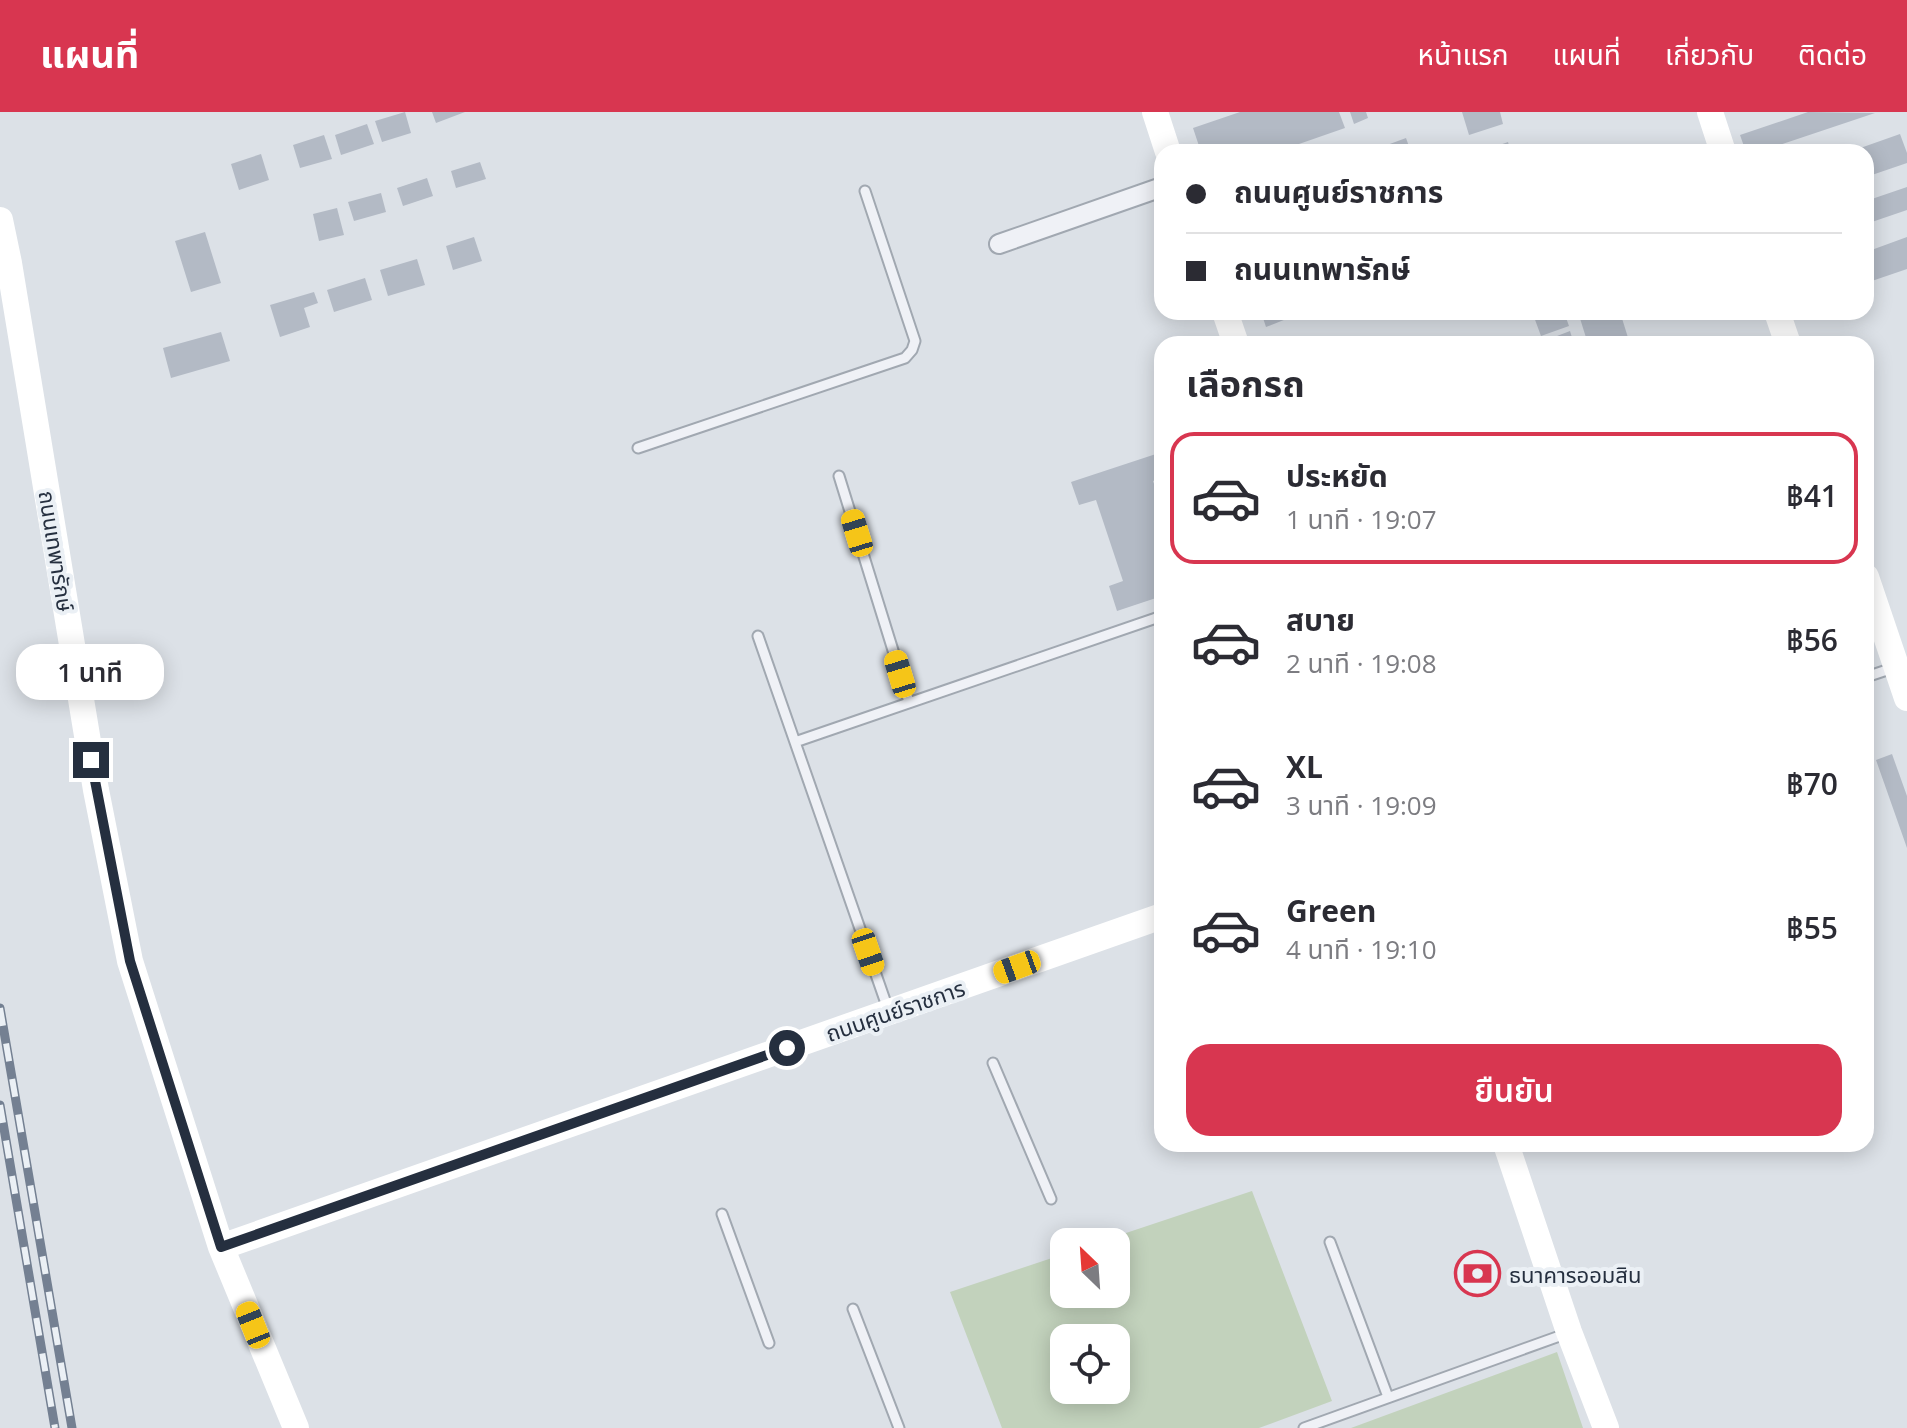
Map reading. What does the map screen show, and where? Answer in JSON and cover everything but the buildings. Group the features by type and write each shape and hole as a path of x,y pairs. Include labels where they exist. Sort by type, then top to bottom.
{"street":[{"path":"1155,112 1165,144"},
{"path":"1710,112 1720,144"},
{"path":"999,244 1154,190"},
{"name":"ถนนเทพารักษ์","path":"0,220 96,790 130,961 221,1247 296,1428"},
{"path":"1874,597 1902,665 1907,698"},
{"name":"ถนนศูนย์ราชการ","path":"221,1247 1154,919"},
{"path":"1509,1152 1569,1332 1606,1428"}],"lane":[{"path":"638,448 905,358 915,341 865,191"},
{"path":"839,476 909,702"},
{"path":"795,742 1154,619"},
{"path":"758,636 889,1012"},
{"path":"1874,674 1902,665"},
{"path":"993,1063 1051,1199"},
{"path":"722,1214 769,1343"},
{"path":"1330,1242 1388,1397"},
{"path":"853,1309 899,1428"},
{"path":"1304,1428 1569,1332"}],"green space":[{"path":"1252,1191 1332,1401 1259,1428 1002,1428 950,1292 1050,1259 1050,1308 1130,1308 1130,1232"},
{"path":"1557,1352 1583,1428 1351,1428"}],"railway":[{"path":"0,1008 72,1428"},
{"path":"0,1105 55,1428"}],"place":[{"name":"ธนาคารออมสิน","path":"1478,1274"}],"route":[{"path":"91,760 130,961 221,1247 787,1048"}]}
